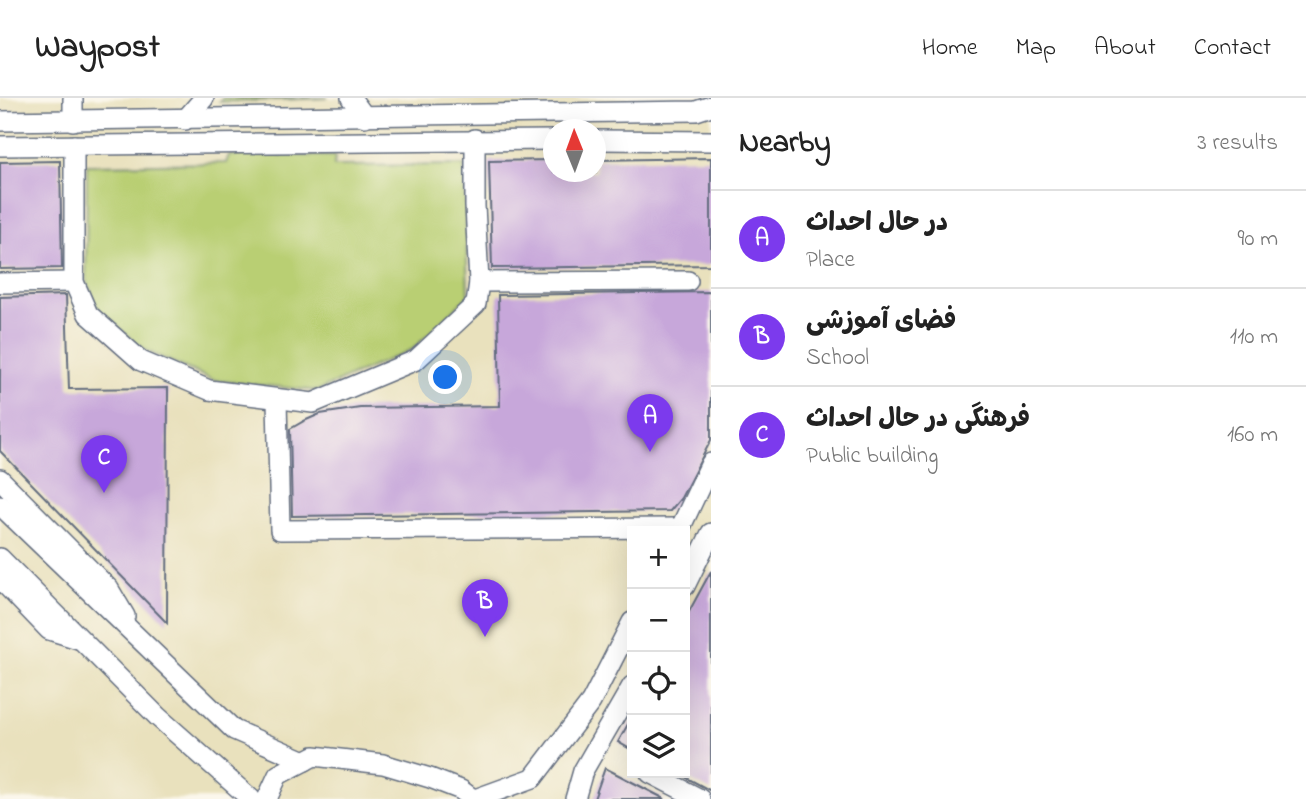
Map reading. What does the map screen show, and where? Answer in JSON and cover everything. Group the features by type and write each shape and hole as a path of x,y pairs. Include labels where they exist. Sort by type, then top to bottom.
{"street":[{"path":"73,98 73,121"},
{"path":"185,120 204,98"},
{"path":"351,98 366,117"},
{"path":"0,121 366,117 475,107 608,113 696,111 711,106"},
{"path":"606,121 608,113"},
{"path":"74,145 75,282 88,314 141,361 209,390 313,403 416,360 476,304 480,282 475,206 475,139"},
{"path":"0,146 543,139"},
{"path":"606,140 711,141"},
{"path":"480,282 688,281"},
{"path":"0,283 75,282"},
{"path":"277,400 280,530 627,530"},
{"path":"681,526 711,464"},
{"path":"0,479 109,589 138,638"},
{"path":"0,505 234,730 305,761"},
{"path":"690,576 711,533"},
{"path":"0,558 158,717 251,799"},
{"path":"0,579 49,630 82,640"},
{"path":"267,799 278,775 314,757 383,764 430,778 461,790 474,799 533,778 591,702 627,632"},
{"path":"575,799 583,771 627,695"},
{"path":"660,778 700,799"}],"green space":[{"path":"223,98 328,98 220,102"},
{"path":"229,155 335,156 334,166 464,165 468,296 413,349 317,391 213,380 144,350 97,308 86,279 87,165 226,163"}],"building":[{"path":"711,158 711,265 492,268 489,161 543,160 543,182 606,182 606,160"},
{"path":"60,161 62,268 0,269 0,162"},
{"path":"711,292 711,440 681,498 670,511 292,516 290,429 304,421 320,414 360,408 500,406 498,295"},
{"path":"66,295 69,389 168,388 167,623 0,451 0,297"},
{"path":"711,571 711,791 687,778 690,778 690,610"},
{"path":"627,726 627,747 618,742"},
{"path":"605,768 665,799 594,799"}],"place":[{"name":"در حال احداث","path":"650,452"},
{"name":"فرهنگی در حال احداث","path":"104,493"},
{"name":"فضای آموزشی","path":"485,637"}]}
